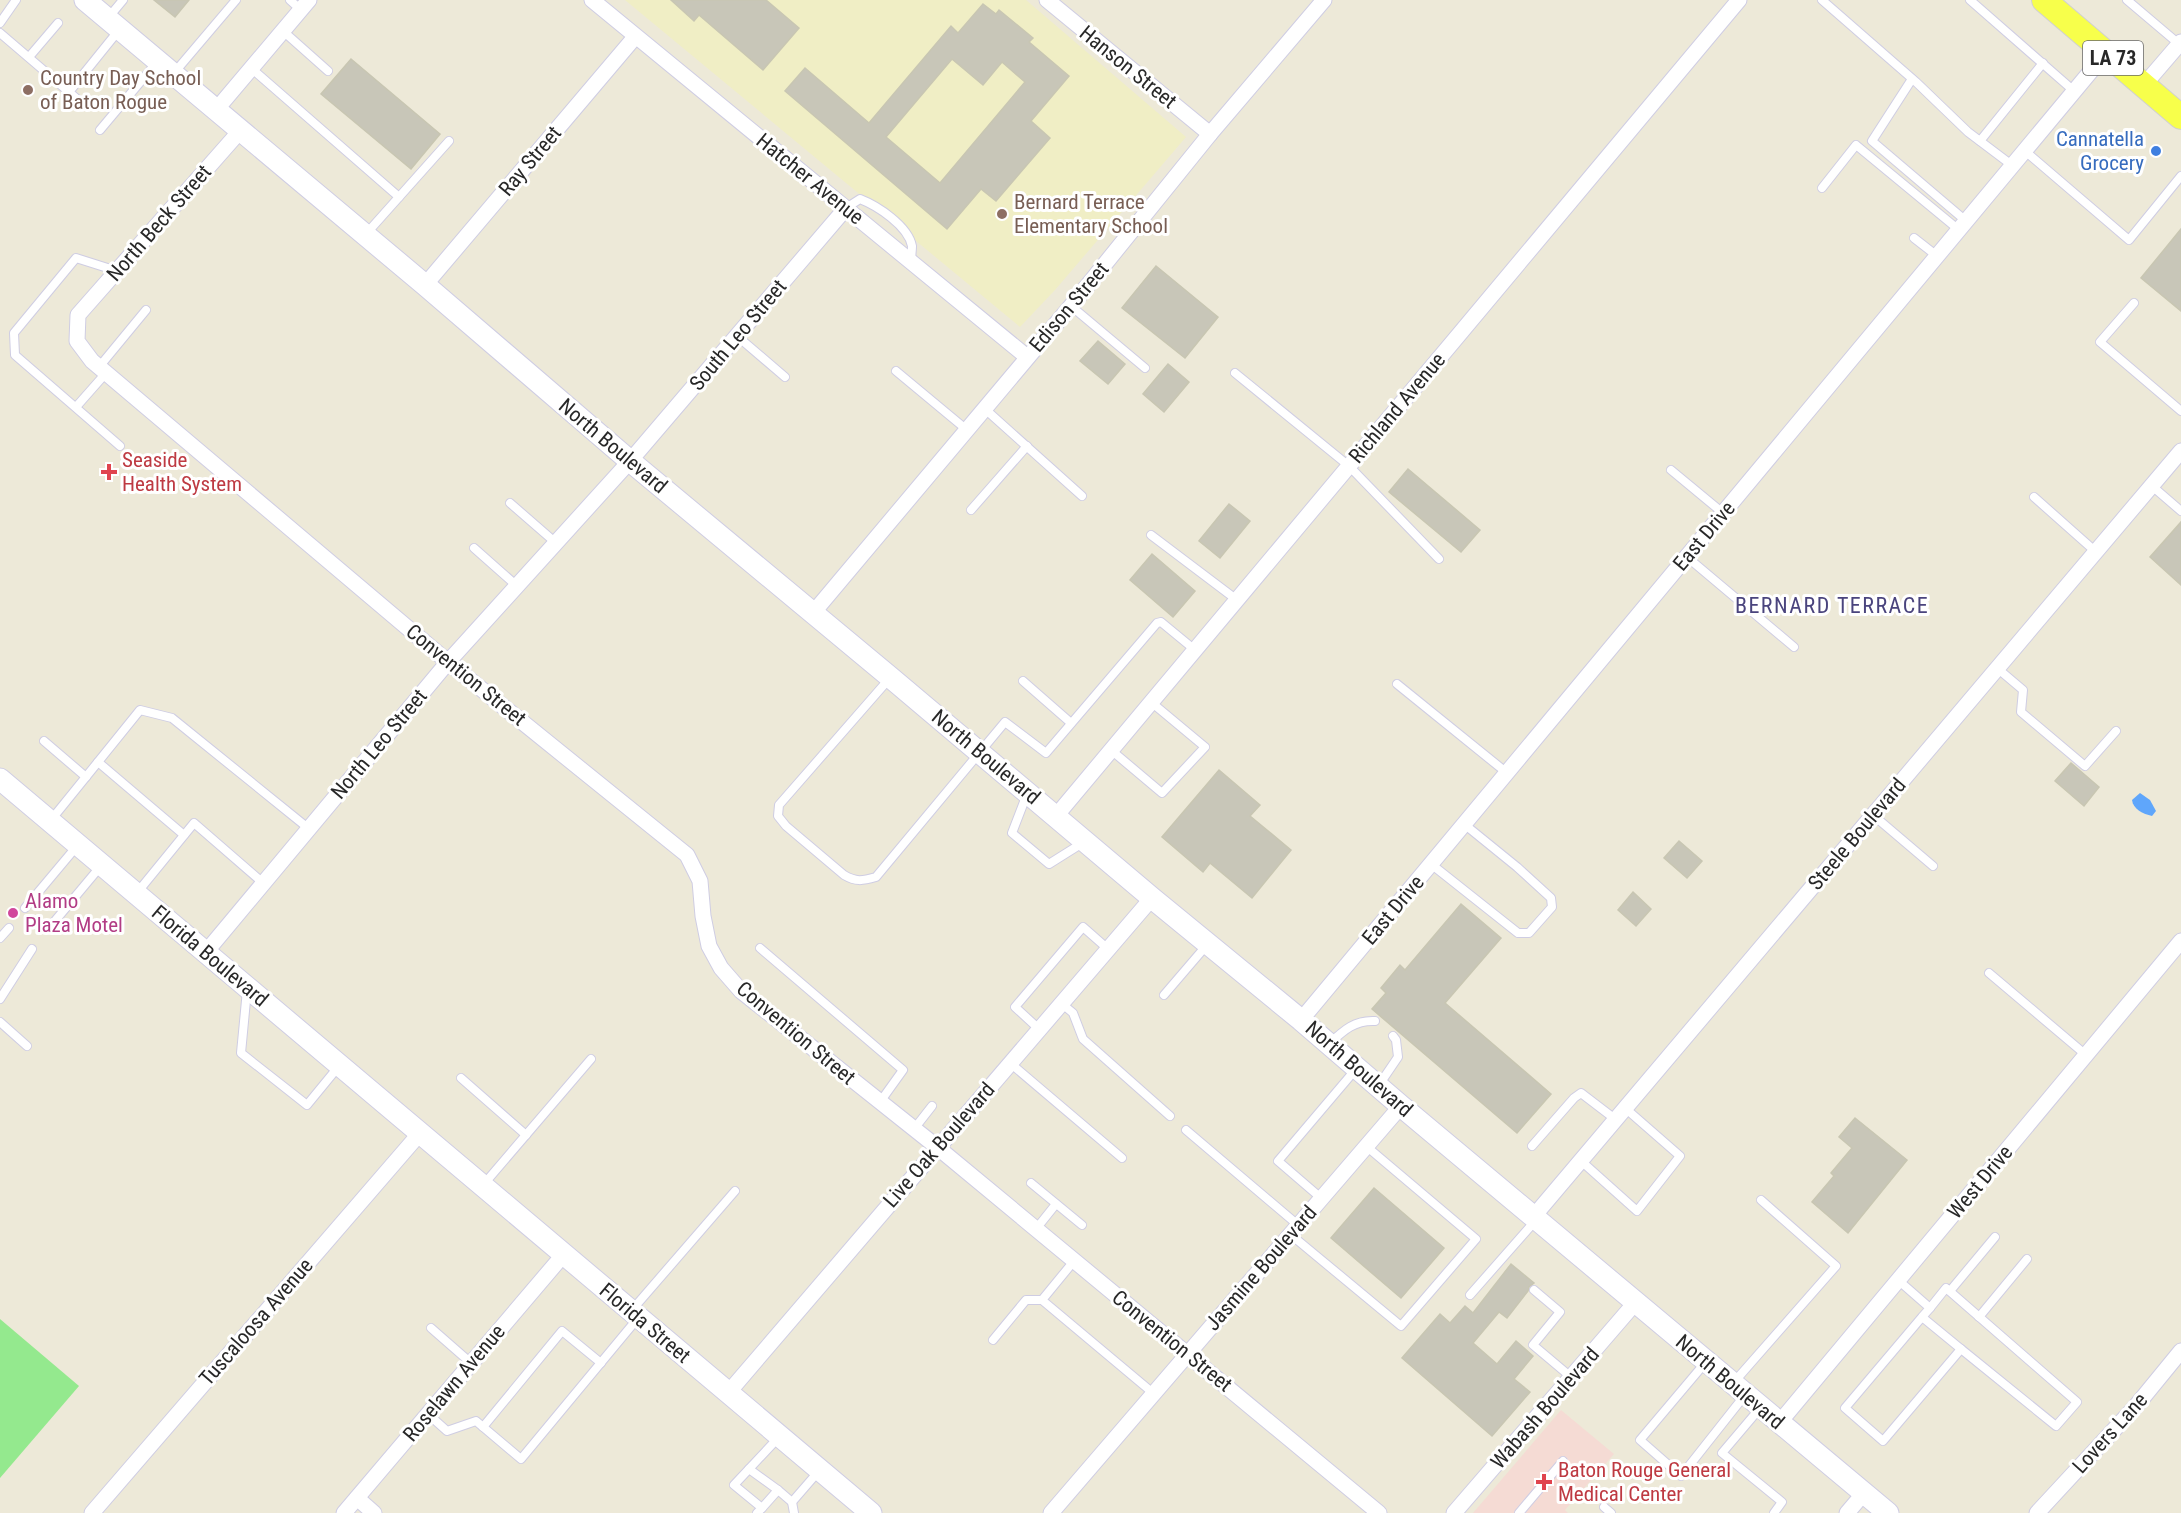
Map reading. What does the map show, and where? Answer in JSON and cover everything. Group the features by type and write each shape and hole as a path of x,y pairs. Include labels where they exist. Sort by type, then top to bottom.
{"main road":[{"name":"LA 73","path":"2053,3 2106,53 2181,117"}],"street":[{"name":"North Boulevard","path":"85,0 425,285 630,461 1152,898 1329,1043 1635,1303 1888,1513"},
{"name":"Hatcher Avenue","path":"592,0 1028,357"},
{"name":"Hanson Street","path":"1047,0 1210,134"},
{"name":"Edison Street","path":"813,613 1324,0"},
{"name":"Richland Avenue","path":"1056,816 1739,0"},
{"path":"216,110 283,31 300,3"},
{"name":"Ray Street","path":"425,285 635,37"},
{"path":"2144,85 2180,43"},
{"name":"East Drive","path":"1301,1020 2106,53"},
{"name":"North Beck Street","path":"78,315 240,131"},
{"name":"South Leo Street","path":"630,461 846,208"},
{"name":"Convention Street","path":"78,315 77,341 92,361 448,662 687,855 700,881 709,946 721,968 741,992 937,1147 1379,1513"},
{"name":"Steele Boulevard","path":"1535,1217 1580,1160 2181,451"},
{"name":"North Leo Street","path":"206,952 262,882 448,662 630,461"},
{"name":"Florida Boulevard","path":"0,779 421,1131"},
{"name":"Live Oak Boulevard","path":"728,1393 1152,898"},
{"name":"West Drive","path":"1779,1423 2181,941"},
{"name":"Jasmine Boulevard","path":"1051,1513 1401,1106"},
{"name":"Florida Street","path":"421,1131 871,1513"},
{"name":"Tuscaloosa Avenue","path":"92,1513 421,1131"},
{"name":"Roselawn Avenue","path":"344,1513 564,1254"},
{"name":"Wabash Boulevard","path":"1461,1510 1635,1303"},
{"name":"Lovers Lane","path":"2038,1513 2136,1406 2181,1351"},
{"path":"1847,1513 1864,1493"},
{"path":"357,1498 374,1513"}],"lane":[{"path":"0,23 16,0"},
{"path":"69,92 113,24 123,0"},
{"path":"100,130 236,0"},
{"path":"1822,0 1980,141 2013,166"},
{"path":"1970,0 2074,91"},
{"path":"2127,0 2180,43"},
{"path":"29,57 58,23"},
{"path":"283,31 328,71"},
{"path":"0,33 83,104"},
{"path":"1980,141 2043,63"},
{"path":"251,68 399,197"},
{"path":"1912,79 1872,141 1962,226"},
{"path":"365,235 449,141"},
{"path":"1822,188 1856,145 1962,226"},
{"path":"2025,151 2128,240 2181,176"},
{"path":"846,208 860,199 873,204 900,226 912,245 911,262"},
{"path":"1914,238 1937,256"},
{"path":"117,271 76,258 14,333 15,355 120,446"},
{"path":"2134,303 2100,342 2181,411"},
{"path":"1071,306 1145,368"},
{"path":"76,407 146,310"},
{"path":"737,336 785,377"},
{"path":"896,371 967,430"},
{"path":"1235,373 1349,466 1439,559"},
{"path":"985,409 1082,496"},
{"path":"971,510 1027,446"},
{"path":"1671,470 1723,513"},
{"path":"2152,486 2181,511"},
{"path":"2034,497 2096,552"},
{"path":"510,503 556,543"},
{"path":"1151,535 1237,600"},
{"path":"474,548 517,586"},
{"path":"1687,557 1794,647"},
{"path":"890,677 779,805 778,816 786,826 854,881 876,877 1005,722 1046,753 1157,623 1161,622 1195,650"},
{"path":"1997,668 2024,690 2021,712 2085,766 2116,731"},
{"path":"1023,681 1071,723"},
{"path":"1397,684 1507,773"},
{"path":"1111,750 1162,793 1205,747 1151,702"},
{"path":"50,821 140,710 172,718 308,828"},
{"path":"44,741 86,777"},
{"path":"98,762 184,835"},
{"path":"1028,792 1012,833 1040,857 1049,864 1086,841"},
{"path":"1873,815 1933,866"},
{"path":"136,894 194,823 262,882"},
{"path":"1431,864 1518,933 1529,933 1552,907 1551,898 1464,824"},
{"path":"25,908 78,844"},
{"path":"49,928 102,865"},
{"path":"1039,1029 1015,1007 1083,927 1108,949"},
{"path":"0,938 9,928"},
{"path":"1164,995 1208,943"},
{"path":"760,948 903,1070 880,1102"},
{"path":"0,999 32,949"},
{"path":"1989,974 2086,1055"},
{"path":"247,986 241,1053 307,1105 340,1065"},
{"path":"1061,1004 1073,1013 1083,1039 1170,1116"},
{"path":"1329,1043 1351,1025 1362,1020 1375,1021"},
{"path":"0,1022 27,1046"},
{"path":"1378,1086 1398,1057 1396,1040 1393,1036"},
{"path":"483,1185 591,1059"},
{"path":"1010,1063 1122,1158"},
{"path":"1321,1198 1278,1161 1357,1068"},
{"path":"461,1078 526,1135"},
{"path":"1532,1146 1574,1098 1581,1094 1620,1114 1680,1156 1637,1211 1580,1160"},
{"path":"914,1130 933,1106"},
{"path":"1186,1130 1401,1326 1476,1239 1366,1146"},
{"path":"1031,1183 1082,1225"},
{"path":"428,1414 447,1431 476,1421 521,1459 601,1363 635,1314 735,1191"},
{"path":"1706,1362 1640,1440 1681,1476 1746,1395 1836,1266 1761,1200"},
{"path":"1036,1229 1056,1204"},
{"path":"1470,1295 1535,1217"},
{"path":"1950,1291 1995,1237"},
{"path":"1979,1317 2027,1259"},
{"path":"1042,1300 1074,1261"},
{"path":"1898,1280 1930,1308"},
{"path":"1922,1317 2056,1426 2077,1402 1946,1288 1845,1408 1883,1441 1961,1349"},
{"path":"1534,1290 1560,1312 1533,1345 1571,1377"},
{"path":"993,1340 1026,1300 1042,1300 1153,1393"},
{"path":"431,1328 471,1363"},
{"path":"483,1426 562,1330 601,1363"},
{"path":"1746,1395 1722,1454 1782,1502 1774,1513"},
{"path":"778,1490 760,1511 734,1485 780,1436"},
{"path":"1520,1513 1563,1461"},
{"path":"749,1469 792,1502 794,1513"},
{"path":"792,1502 819,1470"}],"shaded area":[{"name":"Bernard Terrace Elementary School","path":"625,0 1026,0 1186,137 1055,290 1020,327"},
{"name":"Baton Rouge General Medical Center","path":"1561,1410 1614,1454 1565,1510 1568,1513 1473,1513"}],"green space":[{"path":"0,1319 79,1386 0,1478"}],"water":[{"path":"2140,793 2150,800 2156,811 2152,816 2139,811 2134,806 2132,800"}],"building":[{"path":"154,0 189,0 175,17"},
{"path":"671,0 766,0 799,28 763,70 699,15 694,21"},
{"path":"983,4 996,14 999,10 1033,38 1029,42 1069,76 1031,121 1050,138 996,201 981,189 947,229 785,91 805,68 869,123 951,26 958,33","holes":["952,59 983,85 1002,62 1025,82 940,183 886,137"]},
{"path":"351,59 440,134 411,169 321,94"},
{"path":"2181,229 2181,311 2141,278"},
{"path":"1156,266 1218,317 1185,358 1122,308"},
{"path":"1098,341 1125,364 1108,384 1080,361"},
{"path":"1168,364 1189,382 1164,412 1143,394"},
{"path":"1408,469 1480,530 1461,552 1389,492"},
{"path":"1229,504 1250,521 1220,558 1199,541"},
{"path":"2181,522 2181,585 2150,557"},
{"path":"1152,554 1195,591 1173,617 1130,580"},
{"path":"2071,763 2099,787 2084,806 2055,781"},
{"path":"1219,770 1260,805 1250,816 1291,850 1252,898 1210,863 1203,872 1162,837"},
{"path":"1679,841 1702,861 1687,878 1664,858"},
{"path":"1633,892 1651,909 1636,926 1618,910"},
{"path":"1461,904 1501,938 1445,1003 1551,1094 1517,1133 1372,1009 1386,993 1381,988 1400,965 1405,970"},
{"path":"1855,1118 1907,1160 1848,1233 1812,1202 1834,1176 1831,1173 1852,1148 1839,1137"},
{"path":"1374,1188 1444,1248 1401,1298 1331,1238"},
{"path":"1511,1264 1534,1283 1507,1318 1499,1312 1473,1343 1497,1364 1516,1341 1533,1356 1514,1379 1530,1392 1492,1436 1402,1358 1440,1314 1450,1323 1465,1306 1473,1313"}],"place":[{"name":"Country Day School of Baton Rogue","path":"28,90"},
{"name":"Cannatella Grocery","path":"2156,151"},
{"name":"Bernard Terrace Elementary School","path":"1002,214"},
{"name":"Seaside Health System","path":"109,472"},
{"name":"Alamo Plaza Motel","path":"13,913"},
{"name":"Baton Rouge General Medical Center","path":"1544,1482"}],"district":[{"name":"BERNARD TERRACE","path":"1832,605"}]}
